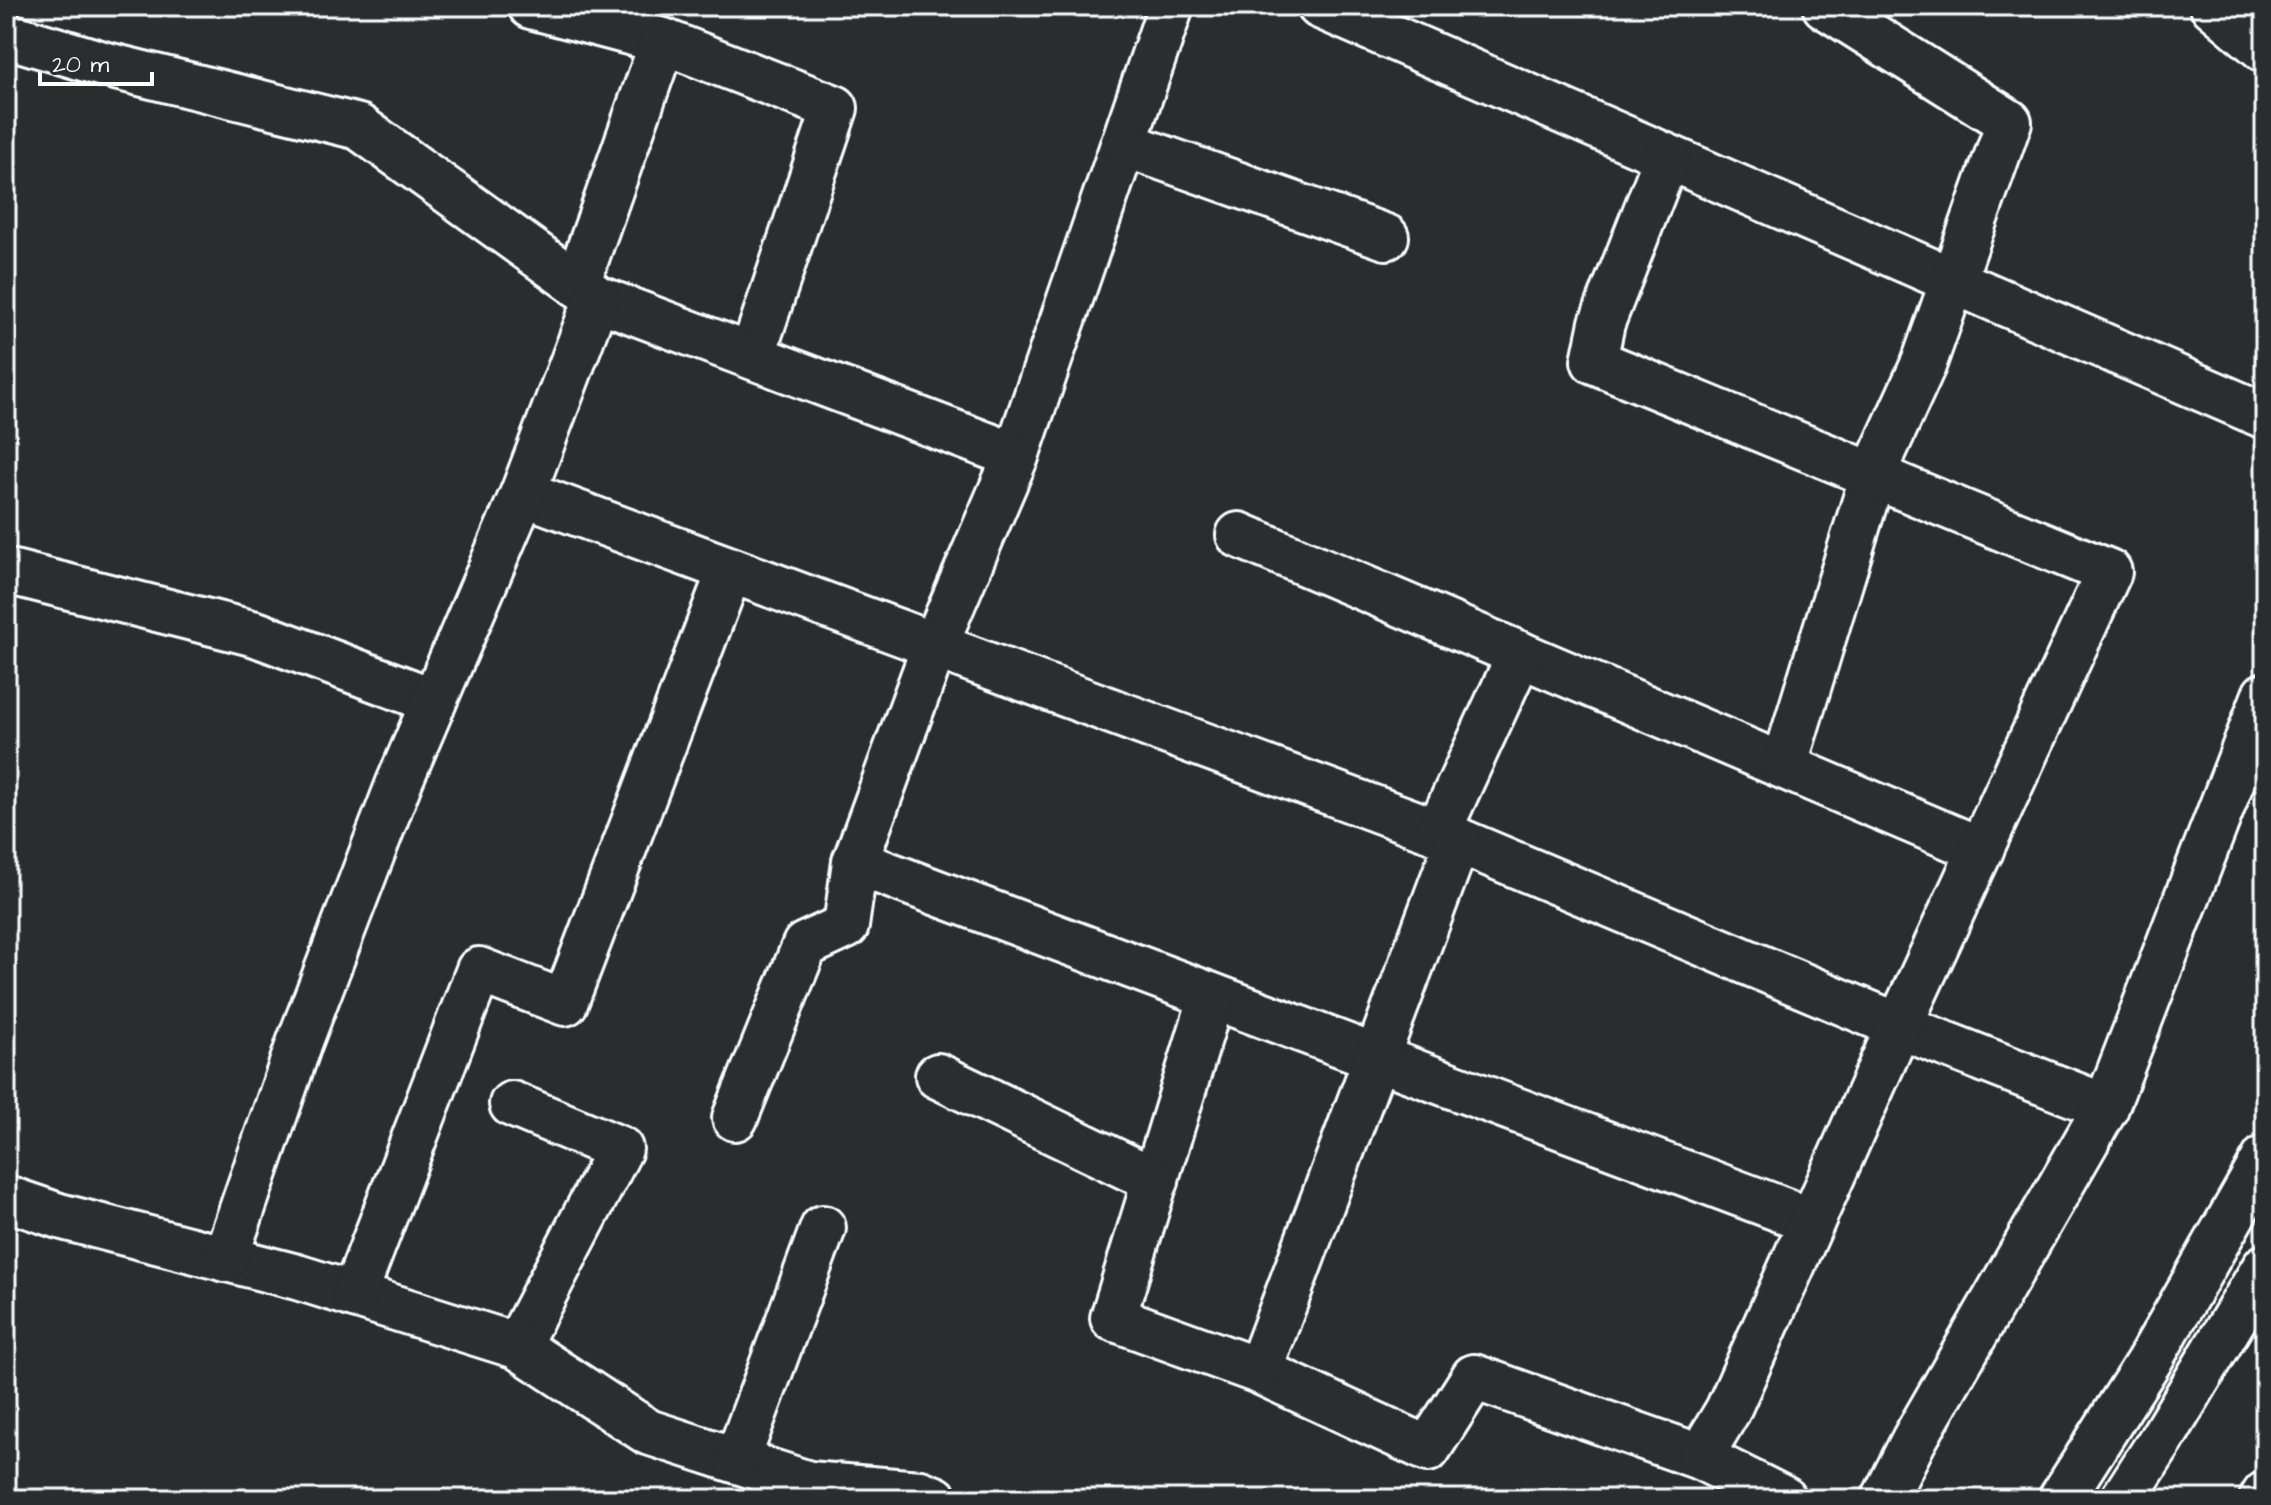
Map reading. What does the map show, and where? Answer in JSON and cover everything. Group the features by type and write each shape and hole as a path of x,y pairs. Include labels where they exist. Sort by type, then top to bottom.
{"main road":[{"path":"531,6 663,41 835,108 752,356"},
{"path":"735,1118 805,945 846,926 855,862 935,645 1016,456 1171,6"},
{"path":"1320,6 2265,416"},
{"path":"1784,766 1873,475 1924,363 2009,122 1825,6"},
{"path":"2213,6 2265,50"},
{"path":"6,35 103,64 359,127 587,291 1016,456"},
{"path":"225,1259 300,1041 399,783 523,493 663,41"},
{"path":"1124,144 1386,237"},
{"path":"1667,157 1602,323 1594,361 2109,572 1899,1026 1728,1410 1700,1457"},
{"path":"523,493 1448,836 1899,1026 2106,1107"},
{"path":"1239,535 1981,850"},
{"path":"354,1295 479,970 565,1003 730,570"},
{"path":"6,571 256,634 434,701"},
{"path":"1259,1371 1376,1058 1448,836 1520,654"},
{"path":"1884,1499 1914,1440 2106,1107 2265,695"},
{"path":"855,862 1812,1221"},
{"path":"1212,996 1113,1318 1259,1371 1428,1449 1474,1377 1700,1457 1784,1499"},
{"path":"938,1076 1156,1181"},
{"path":"512,1104 620,1149 517,1346"},
{"path":"2061,1499 2149,1361 2265,1158"},
{"path":"6,1198 59,1216 297,1277 517,1346 648,1432 809,1484 920,1493 935,1499"},
{"path":"737,1460 823,1228"},
{"path":"2123,1499 2265,1267"}]}
